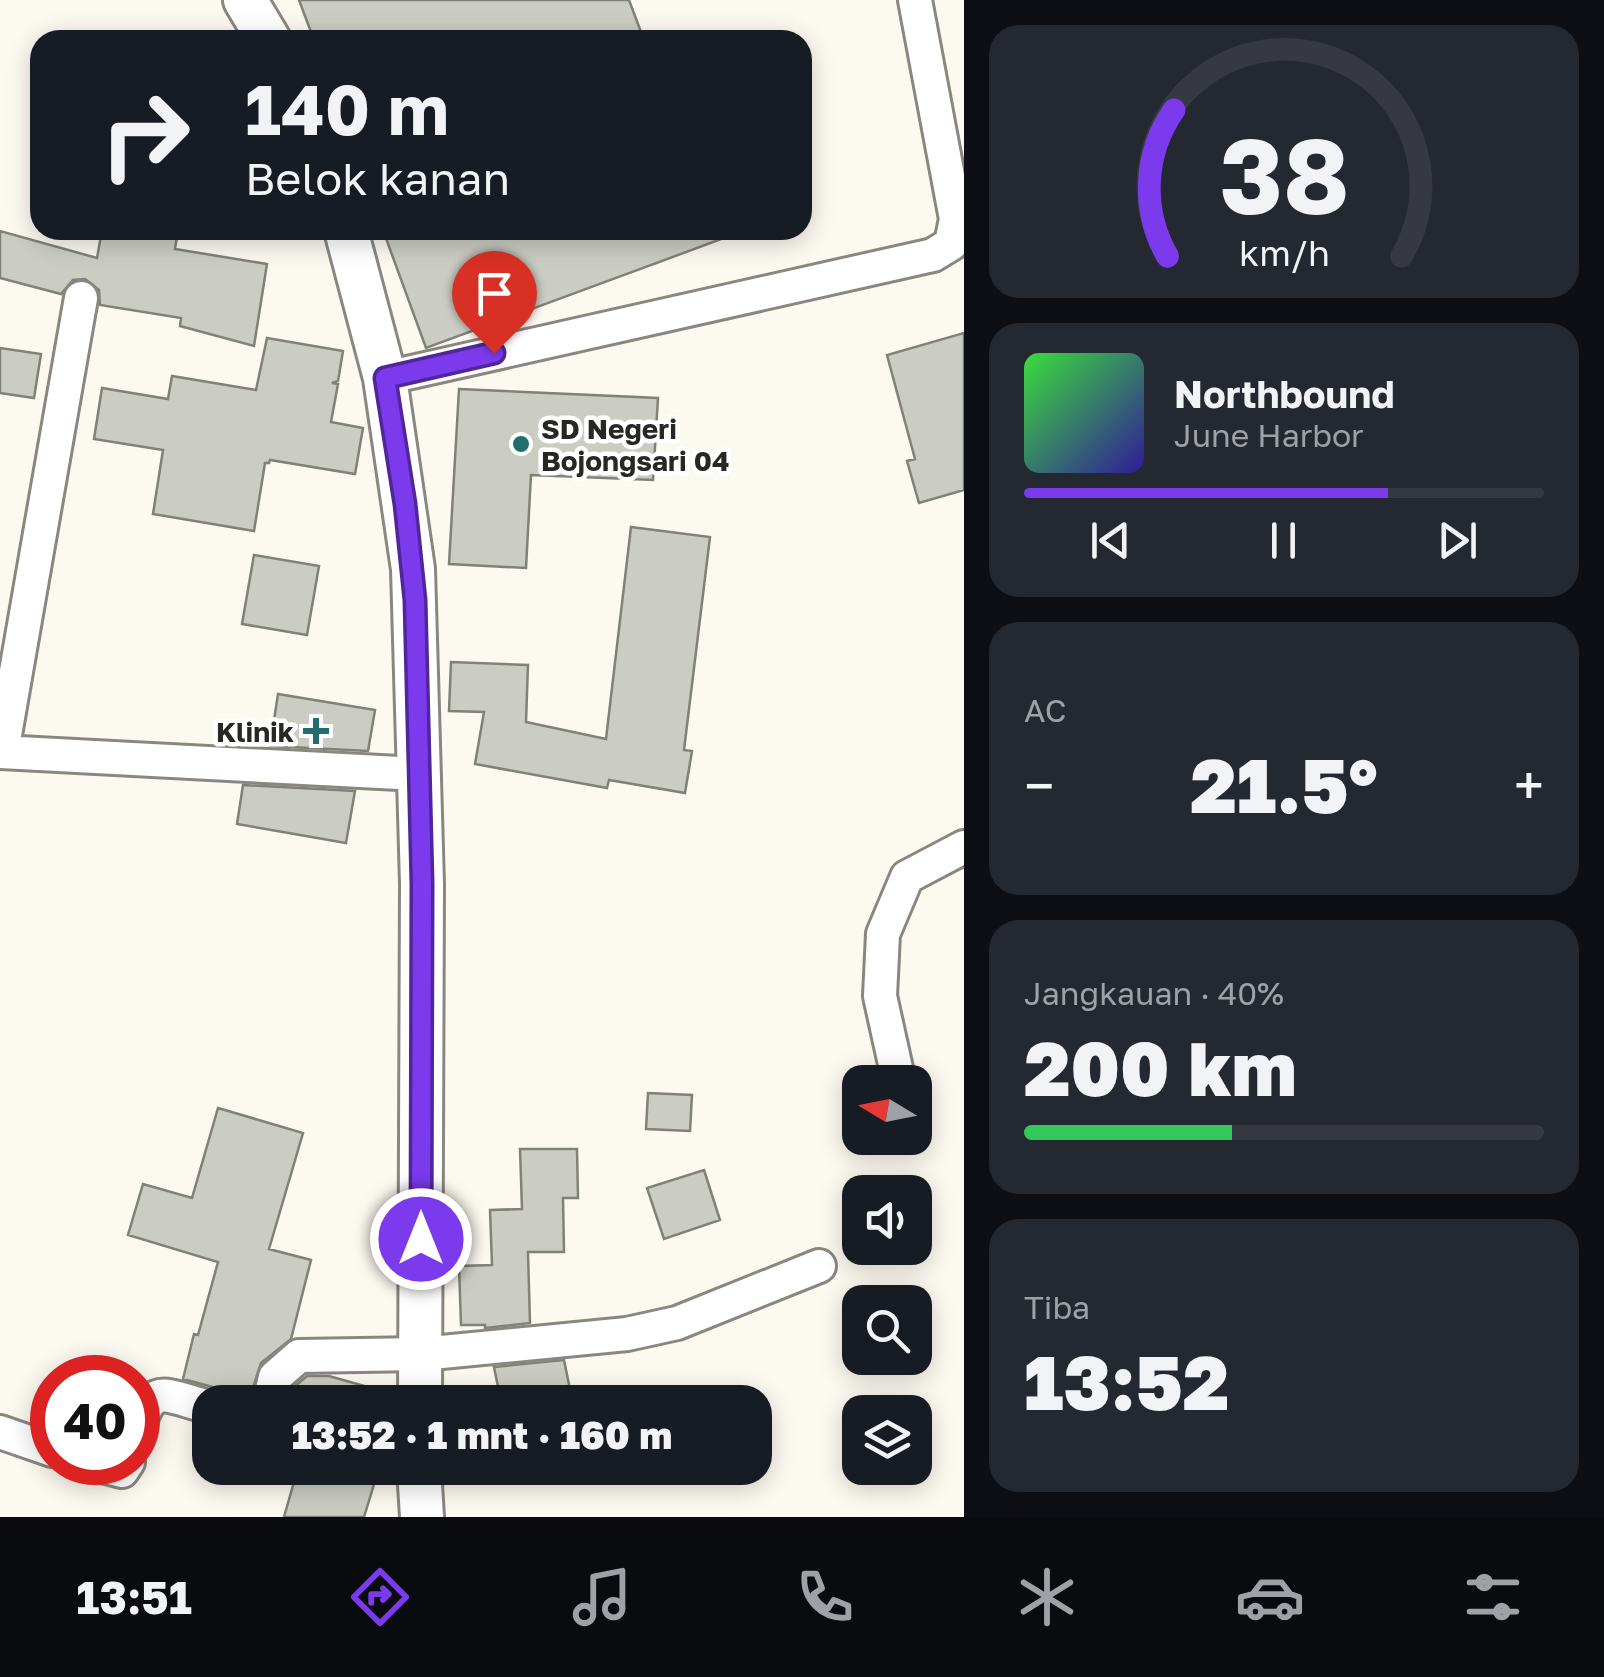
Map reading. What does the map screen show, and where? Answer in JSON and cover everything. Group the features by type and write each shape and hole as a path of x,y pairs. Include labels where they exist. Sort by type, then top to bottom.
{"street":[{"path":"245,0 263,30"},
{"path":"385,378 933,255 957,256 956,219 915,0"},
{"path":"349,240 385,378 413,569 422,884 420,1385"},
{"path":"82,298 1,752 418,774"},
{"path":"895,1065 880,996 883,934 906,877 964,847"},
{"path":"273,1385 275,1377 299,1356 421,1354 628,1334 677,1323 819,1266"},
{"path":"160,1396 192,1403"},
{"path":"0,1432 30,1442"},
{"path":"421,1485 422,1517"}],"building":[{"path":"299,0 629,0 640,30 310,30"},
{"path":"0,231 97,258 100,240 176,240 175,249 267,264 254,346 180,326 181,318 100,305 99,290 85,279 73,280 61,294 0,278"},
{"path":"387,240 719,240 426,348"},
{"path":"964,333 964,490 919,503 907,461 915,459 887,355"},
{"path":"267,338 343,351 338,381 332,383 338,384 331,422 363,428 355,474 270,460 265,463 254,531 153,514 163,450 94,439 102,388 168,399 172,376 256,390"},
{"path":"0,348 41,354 34,398 0,393"},
{"path":"459,389 658,398 653,480 531,475 526,568 449,564"},
{"path":"631,527 710,537 684,750 692,751 685,793 609,780 607,788 475,764 484,712 449,711 451,662 528,665 526,722 606,739"},
{"path":"254,555 319,566 307,635 242,624"},
{"path":"278,694 375,710 368,751 270,746"},
{"path":"243,785 355,791 346,843 237,824"},
{"path":"648,1093 692,1095 690,1131 646,1129"},
{"path":"218,1108 303,1133 269,1249 311,1260 291,1339 261,1363 254,1385 205,1385 183,1379 218,1262 128,1235 143,1184 192,1198"},
{"path":"520,1149 577,1149 578,1198 563,1198 564,1252 528,1252 530,1323 485,1328 461,1325 459,1266 492,1265 490,1210 522,1209"},
{"path":"704,1170 720,1220 664,1239 647,1188"},
{"path":"564,1360 569,1385 498,1385 494,1367"},
{"path":"307,1376 329,1376 361,1385 296,1385"},
{"path":"293,1485 374,1485 364,1517 284,1517"}],"place":[{"name":"SD Negeri Bojongsari 04","path":"521,444"},
{"name":"Klinik","path":"316,731"}],"route":[{"path":"421,1239 422,884 415,600 385,378 494,353"}]}
